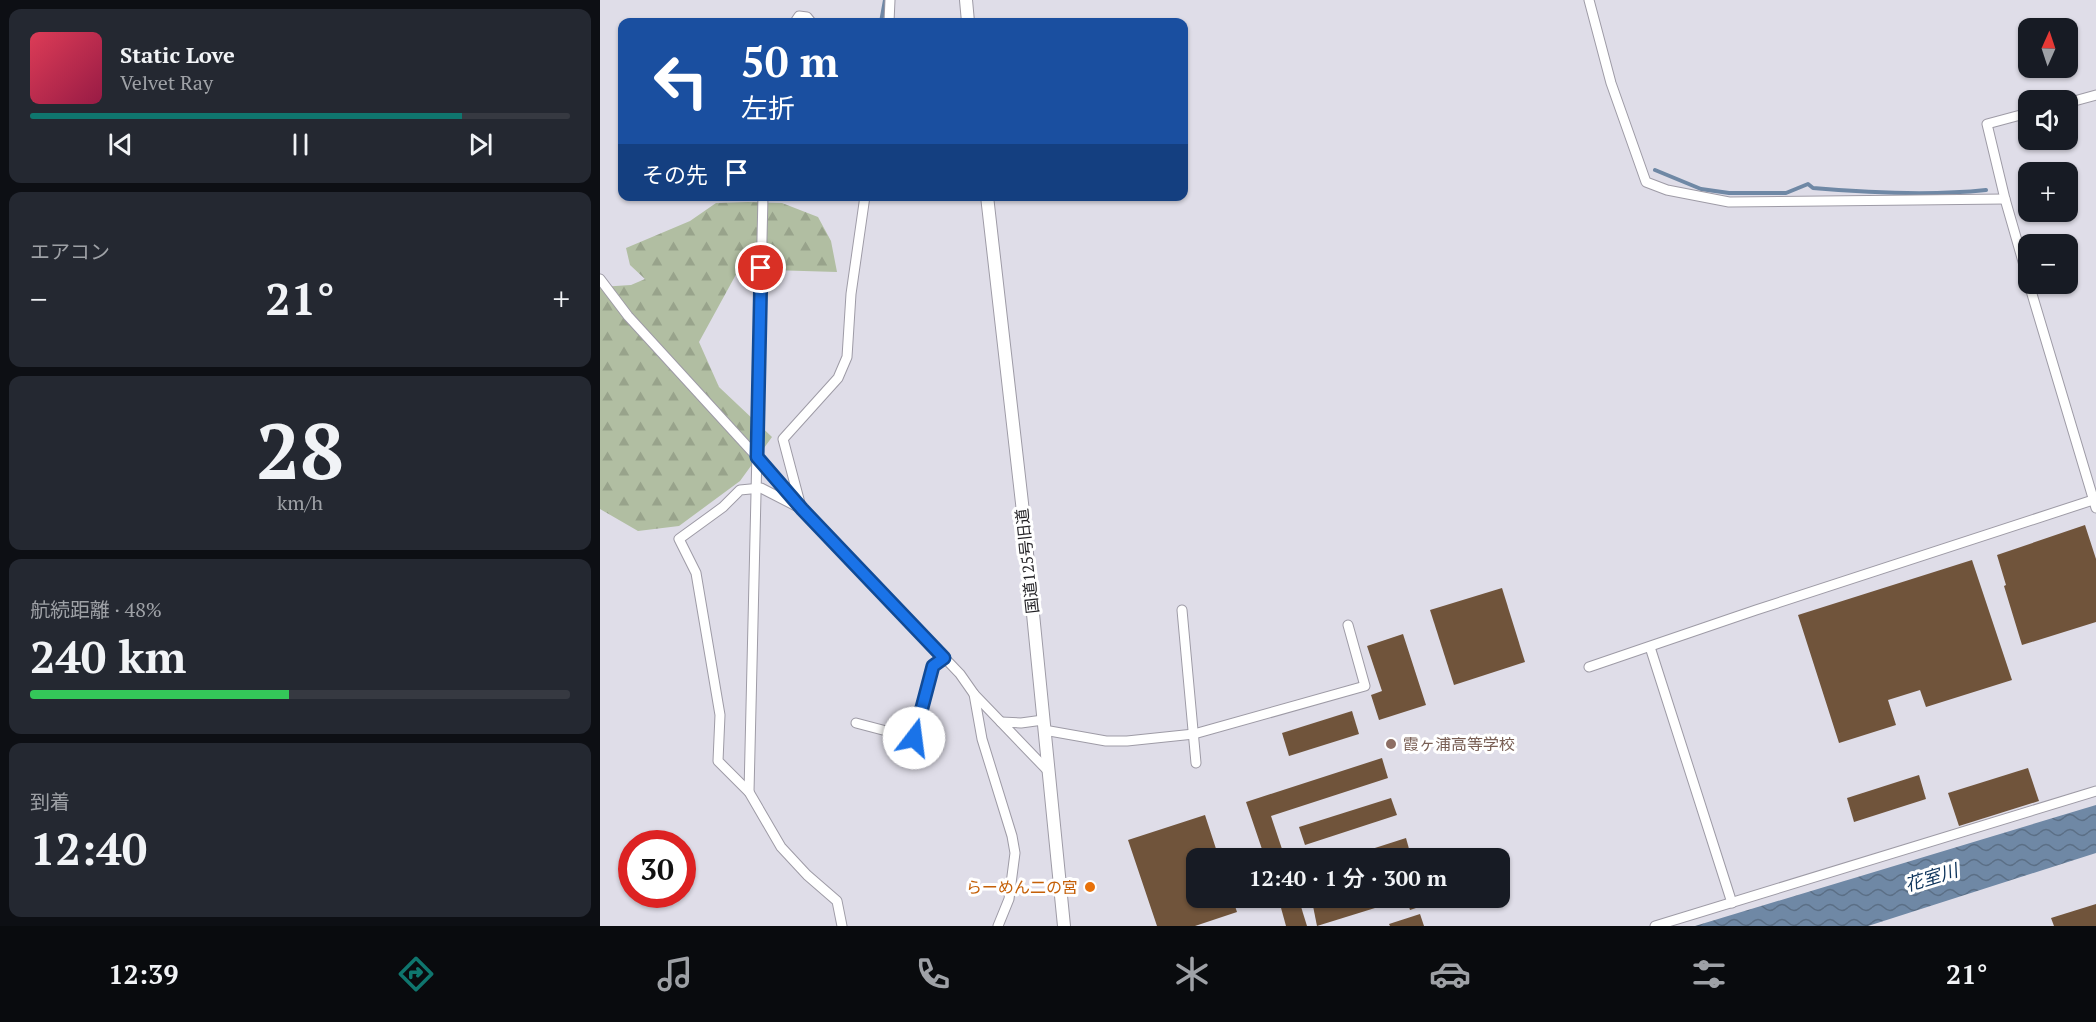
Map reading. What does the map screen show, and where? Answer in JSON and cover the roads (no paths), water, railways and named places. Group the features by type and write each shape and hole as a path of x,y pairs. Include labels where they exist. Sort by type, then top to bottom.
{"street":[{"path":"889,18 890,0"},
{"path":"966,0 968,18"},
{"path":"1589,0 1611,83 1646,182 1667,190 1729,202 2005,199"},
{"path":"2078,100 2096,96"},
{"path":"2018,116 1987,124 2018,243"},
{"path":"749,792 763,201"},
{"path":"802,509 783,439 838,378 847,357 851,294 864,201"},
{"name":"国道125号旧道","path":"988,201 1022,503 1065,926"},
{"path":"600,279 628,316 802,509 1048,771"},
{"path":"1589,667 1756,610 2095,502 2033,294"},
{"path":"802,509 761,488 740,490 723,507 679,538 696,573 720,714 718,760 749,792 781,847 807,875 837,901 842,926"},
{"path":"1182,610 1196,763"},
{"path":"1000,722 1043,725 1106,741 1194,734 1365,686 1348,625"},
{"path":"1650,647 1732,903"},
{"path":"856,723 914,738 933,666 944,658"},
{"path":"974,694 982,739 1012,836 1015,853 1009,899 998,926"},
{"path":"1655,926 2096,791"}],"water":[{"name":"花室川","path":"2096,805 2096,853 1868,926 1695,926"}],"waterway":[{"path":"882,18 885,0"},
{"path":"1655,170 1701,189 1729,193 1786,193 1808,184 1813,188 1878,192 1943,193 1986,190"}],"place":[{"name":"霞ヶ浦高等学校","path":"1391,744"},
{"name":"らーめん二の宮","path":"1090,887"}]}
